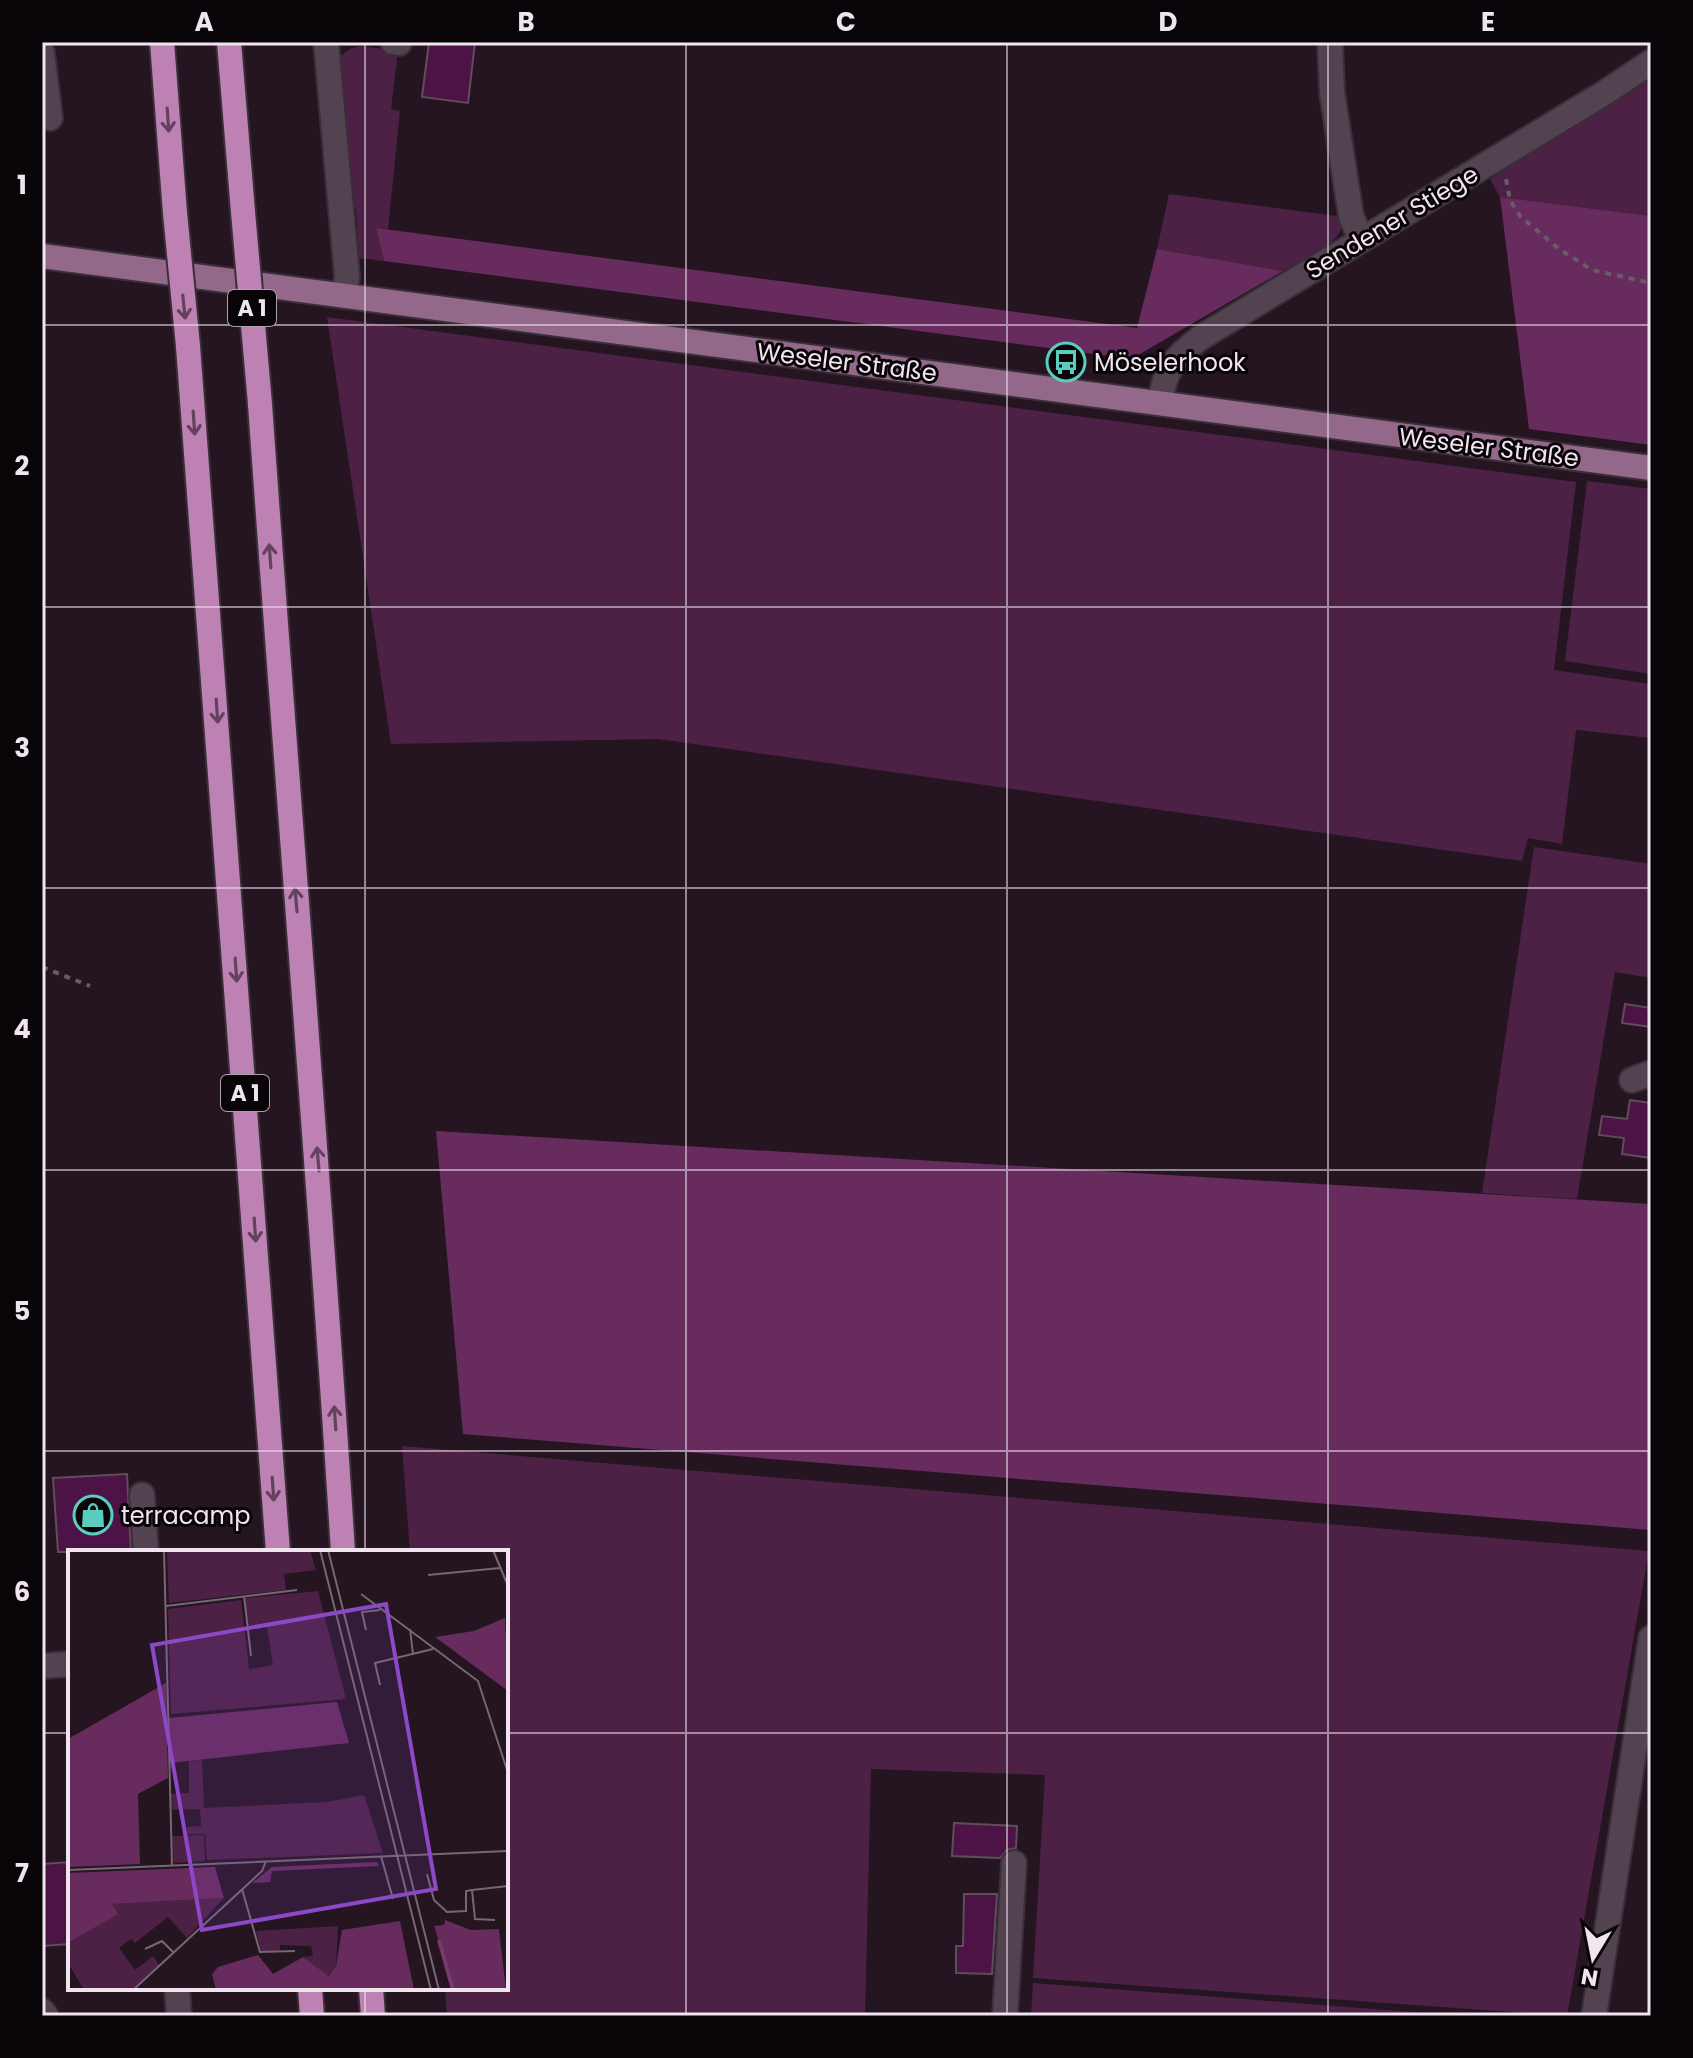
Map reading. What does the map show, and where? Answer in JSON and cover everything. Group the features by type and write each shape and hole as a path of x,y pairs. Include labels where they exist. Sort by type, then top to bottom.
{"highway":[{"name":"A 1","path":"162,42 188,346 278,1550"},
{"name":"A 1","path":"229,42 321,1195 343,1550"},
{"path":"310,1990 312,2016"},
{"path":"371,1990 373,2016"}],"main road":[{"name":"Weseler Straße","path":"42,256 1651,468"}],"street":[{"path":"326,42 347,276 345,296"},
{"path":"393,42 399,43"},
{"path":"1330,42 1332,92 1351,216 1361,239"},
{"path":"42,53 50,118"},
{"name":"Sendener Stiege","path":"1160,403 1168,368 1178,355 1200,338 1651,62"},
{"path":"142,1495 146,1550"},
{"path":"1594,2016 1651,1638"},
{"path":"42,1666 68,1664"},
{"path":"1005,2016 1014,1863"},
{"path":"177,1990 179,2016"},
{"path":"42,2011 46,2016"}],"path":[{"path":"1510,200 1520,216 1559,249 1592,270 1651,283"},
{"path":"42,967 90,986"}],"shaded area":[{"path":"360,46 398,51 391,109 400,111 388,229 376,228 384,261 359,258 356,209 347,197 338,58"},
{"path":"1651,72 1651,216 1500,197 1490,179"},
{"path":"1169,194 1344,217 1338,235 1330,243 1283,271 1157,249"},
{"path":"1500,197 1651,216 1651,445 1529,429"},
{"path":"376,228 1137,328 1157,249 1283,271 1138,355 1124,358 384,261"},
{"path":"327,317 1576,482 1554,670 1651,684 1651,738 1576,730 1562,844 1528,838 1522,861 658,739 391,744"},
{"path":"1587,481 1651,489 1651,674 1565,661"},
{"path":"1534,847 1651,864 1651,978 1615,972 1577,1199 1482,1193"},
{"path":"436,1131 1651,1204 1651,1530 463,1434"},
{"path":"402,1446 1649,1551 1567,2016 1033,1978 1045,1775 871,1769 865,2016 447,2016 445,1990 508,1990 508,1550 410,1550"},
{"path":"1033,1983 1465,2016 1031,2016"}],"building":[{"path":"429,42 475,42 468,103 422,97"},
{"path":"1625,1004 1651,1008 1651,1027 1622,1023"},
{"path":"1630,1100 1651,1103 1651,1158 1622,1154 1624,1138 1599,1135 1602,1116 1627,1119"},
{"name":"terracamp","path":"127,1474 131,1550 58,1552 53,1478"},
{"path":"954,1823 1017,1826 1016,1848 1007,1850 1000,1858 952,1856"},
{"path":"68,1862 68,1944 42,1946 42,1864"},
{"path":"964,1894 997,1894 992,1974 956,1973 956,1946 963,1946"}],"place":[{"name":"Möselerhook","path":"1066,362"},
{"name":"terracamp","path":"93,1515"}]}
